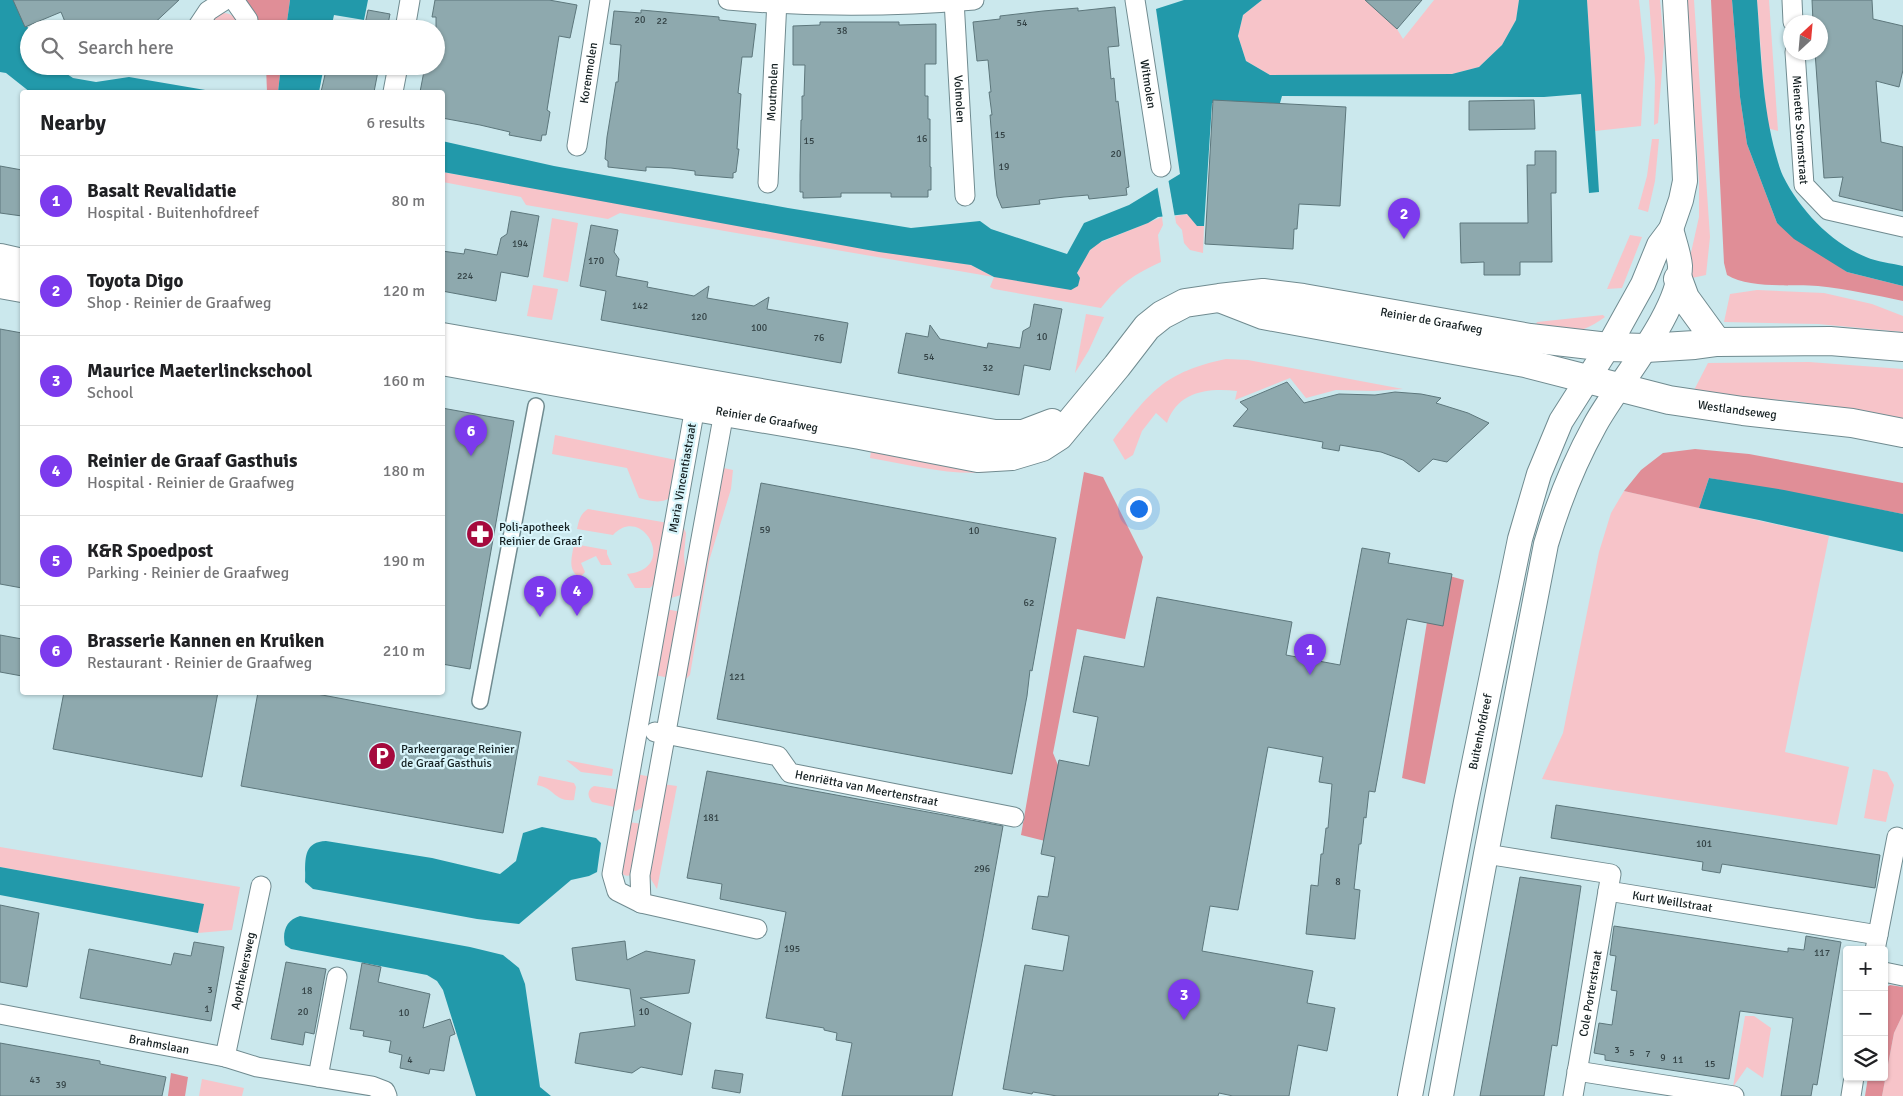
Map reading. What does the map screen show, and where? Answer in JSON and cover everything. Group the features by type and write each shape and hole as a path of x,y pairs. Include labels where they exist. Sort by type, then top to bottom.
{"main road":[{"path":"0,258 20,262"},
{"path":"1678,279 1685,298 1717,342"},
{"path":"0,284 20,288"},
{"name":"Reinier de Graafweg","path":"445,362 860,435 978,458 1012,456 1042,447 1059,436 1118,366 1147,327 1162,315 1184,303 1263,293 1303,298 1530,338 1608,347 1646,348"},
{"name":"Reinier de Graafweg","path":"1218,298 1263,315 1525,363 1619,387"},
{"name":"Reinier de Graafweg","path":"445,338 995,434 1023,434 1077,413"},
{"path":"1646,348 1717,342 1830,341 1903,347"},
{"name":"Westlandseweg","path":"1619,387 1668,400 1743,412 1852,423 1903,433"}],"street":[{"path":"202,20 208,11 225,0"},
{"path":"234,0 248,20"},
{"path":"407,20 410,0"},
{"name":"Korenmolen","path":"577,146 600,0"},
{"path":"728,0 873,6 974,0"},
{"name":"Witmolen","path":"1135,0 1161,167"},
{"path":"1588,379 1643,284 1659,245 1671,229 1682,200 1684,181 1675,0"},
{"path":"1792,0 1793,15"},
{"name":"Volmolen","path":"954,1 965,196"},
{"name":"Moutmolen","path":"768,183 777,2"},
{"name":"Mienette Stormstraat","path":"1796,60 1804,184 1828,210 1903,228"},
{"path":"393,90 396,75"},
{"path":"1442,1096 1486,854 1549,536 1558,504 1573,467 1594,425 1646,348 1671,301 1680,265 1671,229"},
{"name":"Buitenhofdreef","path":"1410,1096 1466,802 1520,539 1539,474 1551,443 1561,421 1588,379"},
{"path":"641,902 640,875 724,412 716,386"},
{"name":"Maria Vincentiastraat","path":"716,386 695,407 612,874 617,891 641,902 757,928"},
{"path":"480,701 536,406"},
{"name":"Henriëtta van Meertenstraat","path":"639,730 778,756 790,773 1014,816"},
{"path":"1876,942 1897,837"},
{"path":"1486,854 1611,874 1608,891"},
{"name":"Apothekersweg","path":"225,1058 261,886"},
{"name":"Kurt Weillstraat","path":"1608,891 1876,942"},
{"name":"Cole Porterstraat","path":"1573,1096 1608,891"},
{"path":"1888,973 1903,976"},
{"path":"318,1076 337,977"},
{"name":"Brahmslaan","path":"0,1014 225,1058 256,1067 372,1086 386,1094"},
{"path":"1577,1071 1734,1096"},
{"path":"1851,1096 1853,1081"}],"shaded area":[{"path":"246,0 290,0 287,20 256,20"},
{"path":"1262,0 1365,0 1397,29 1403,39 1434,0 1519,0 1516,20 1502,45 1479,67 1452,74 1270,75 1246,61 1238,36 1243,15"},
{"path":"1587,0 1639,0 1645,58 1641,126 1595,131"},
{"path":"1649,0 1660,0 1664,43 1658,123 1654,125 1655,80"},
{"path":"1687,0 1694,0 1710,237 1706,275 1687,279 1699,217 1699,182"},
{"path":"1711,0 1732,0 1740,97 1747,144 1777,223 1847,272 1903,286 1903,301 1829,287 1759,284 1727,275 1724,263"},
{"path":"1757,0 1769,0 1778,131 1767,128"},
{"path":"224,13 236,20 213,20"},
{"path":"266,75 280,75 278,90 267,90"},
{"path":"1652,139 1659,139 1655,181 1648,212 1638,209 1647,176"},
{"path":"445,173 971,265 994,277 620,213 608,219 526,205 521,197 445,182"},
{"path":"1188,214 1197,226 1204,226 1203,253 1190,250 1184,243 1182,230 1176,223 1175,216"},
{"path":"1162,217 1163,225 1158,235 1161,262 1128,280 1101,308 994,289 990,287 994,277 1076,273 1094,245"},
{"path":"552,218 578,223 568,282 543,277"},
{"path":"1630,235 1642,237 1622,288 1607,289"},
{"path":"533,285 558,289 552,320 527,316"},
{"path":"1757,290 1824,293 1872,304 1903,316 1903,332 1818,324 1724,322 1730,294"},
{"path":"1086,314 1104,317 1089,350 1075,373"},
{"path":"1603,315 1605,317 1587,328 1571,332 1535,326 1537,322"},
{"path":"1226,359 1248,360 1403,389 1373,391 1336,390 1306,398 1290,378 1235,400 1237,391 1205,391 1186,398 1178,404 1167,423 1156,413 1142,431 1133,455 1125,460 1113,440 1160,386 1187,370"},
{"path":"1809,362 1903,369 1903,418 1795,401 1692,394 1708,363"},
{"path":"555,435 681,461 673,495 661,501 639,498 627,468 552,454"},
{"path":"872,445 1016,468 978,473 943,471 870,458"},
{"path":"1695,449 1749,454 1903,483 1903,514 1709,478 1699,508 1624,491 1641,470 1663,453"},
{"path":"719,467 733,470 731,489 709,561 690,675 685,680"},
{"path":"1084,472 1103,477 1143,557 1125,639 1077,629 1053,753 1060,770 1045,841 1021,835"},
{"path":"1624,491 1829,536 1785,752 1849,767 1837,825 1542,779 1563,733 1599,552 1611,513"},
{"path":"588,509 668,523 654,584 650,588 635,588 627,574 643,570 651,562 653,551 651,541 644,532 635,527 624,527 613,535 577,529 579,520"},
{"path":"683,526 686,533 684,555 685,589 681,595 671,598 669,596"},
{"path":"574,544 607,550 612,565 601,565 596,556 581,563 585,572 580,578 573,571 572,567"},
{"path":"1435,572 1464,580 1425,784 1402,778"},
{"path":"666,609 681,612 670,678 654,675"},
{"path":"566,760 613,769 612,776 581,772"},
{"path":"1873,769 1887,772 1894,785 1886,822 1864,818"},
{"path":"636,774 652,777 643,807 636,811 632,810"},
{"path":"539,776 574,783 576,787 574,800 562,799 548,789 537,785"},
{"path":"662,784 677,786 657,889 649,876"},
{"path":"594,786 622,790 619,808 592,802 588,793"},
{"path":"628,822 643,824 633,874 627,876 620,871"},
{"path":"0,847 240,887 232,930 198,933 203,904 0,867"},
{"path":"1888,986 1903,987 1903,1014 1894,1033 1888,1064 1888,991"},
{"path":"1903,1014 1903,1096 1882,1096 1885,1081 1888,1081 1888,1064 1894,1033"},
{"path":"1745,1016 1754,1016 1771,1028 1763,1078 1747,1067 1733,1087"},
{"path":"171,1073 188,1077 185,1096 168,1096"},
{"path":"202,1079 244,1088 242,1096 199,1096"},
{"path":"1867,1081 1885,1081 1882,1096 1865,1096"}],"water":[{"path":"0,0 14,0 24,20 20,20 20,75 68,75 73,78 96,82 129,77 205,90 27,90 6,73 0,72"},
{"path":"290,0 368,0 364,20 334,15 333,20 287,20"},
{"path":"1184,0 1262,0 1243,15 1238,36 1246,61 1270,75 1452,74 1479,67 1502,45 1516,20 1519,0 1587,0 1599,192 1589,193 1581,94 1544,97 1282,96 1280,103 1212,103 1204,226 1197,226 1187,214 1158,217 1148,223 1102,241 1090,250 1077,273 1080,278 1078,286 1071,290 994,277 971,265 879,252 445,172 445,142 554,166 911,228 980,221 991,229 1067,254 1084,223 1129,205 1180,174 1156,9"},
{"path":"1732,0 1757,0 1763,78 1771,136 1779,166 1790,189 1818,224 1841,243 1870,259 1903,266 1903,286 1847,272 1794,239 1777,223 1747,144 1740,97"},
{"path":"280,75 322,75 319,90 278,90"},
{"path":"1709,478 1784,490 1903,514 1903,552 1699,508"},
{"path":"542,827 596,838 601,843 597,872 571,880 519,924 477,919 313,889 305,882 305,861 309,849 318,842 326,841 432,858 500,874 516,861 523,833"},
{"path":"0,867 204,904 198,933 0,895"},
{"path":"300,916 470,947 503,955 519,968 525,984 540,1087 551,1096 476,1096 443,990 437,981 427,975 291,949 285,945 286,927 291,920"}],"pier":[{"path":"1168,178 1175,218 1163,219 1157,185"}],"building":[{"path":"13,0 179,0 158,20 64,20 61,12 42,20 22,20"},
{"path":"435,0 549,0 577,5 570,38 559,36 547,110 550,112 546,135 542,135 541,141 509,135 510,132 445,119 445,90 420,90 423,75 445,75 445,20 436,20 436,17 432,17"},
{"path":"1365,0 1422,0 1397,29"},
{"path":"1812,0 1872,0 1873,19 1903,26 1903,70 1899,87 1876,81 1881,142 1903,147 1903,211 1839,196 1843,177 1824,178 1816,60 1828,60 1828,15 1813,15"},
{"path":"1115,7 1119,46 1108,47 1111,79 1114,78 1116,102 1118,101 1129,187 1126,188 1127,195 1089,199 1088,195 1064,197 1039,200 1040,204 1002,208 997,196 995,179 988,60 977,61 973,22 1000,19 1000,16 1043,11 1078,8 1078,11"},
{"path":"368,10 390,14 389,20 366,20"},
{"path":"641,10 719,17 719,20 756,24 752,57 742,57 738,93 741,94 737,149 739,149 736,172 733,173 733,178 695,175 695,171 671,168 646,167 646,171 608,167 608,161 605,159 607,137 616,82 618,82 621,45 610,44 614,11 641,13"},
{"path":"820,22 899,22 899,25 936,24 936,64 925,64 925,96 928,96 928,119 930,119 931,190 928,190 928,197 891,197 891,193 841,193 841,197 803,198 803,192 800,192 800,175 802,96 804,96 805,65 793,65 793,26 820,25"},
{"path":"325,75 377,75 374,90 321,90"},
{"path":"1213,100 1346,107 1340,206 1299,204 1297,229 1294,229 1293,249 1205,244"},
{"path":"1534,100 1535,129 1469,130 1469,101"},
{"path":"1535,151 1556,151 1556,193 1551,193 1552,262 1520,262 1520,275 1484,275 1484,262 1461,263 1460,223 1528,223 1527,165 1535,165"},
{"path":"0,166 20,170 20,216 0,213"},
{"path":"511,211 539,216 528,277 501,272 496,301 445,292 445,251 464,254 465,249 497,255 501,238 507,234"},
{"path":"591,225 618,230 614,252 619,259 616,276 648,282 647,287 694,296 709,286 707,298 754,306 769,297 767,309 848,323 841,363 601,320 606,291 580,286"},
{"path":"1034,304 1062,309 1050,370 1024,365 1019,395 898,373 906,333 928,337 930,325 940,339 987,348 988,343 1020,348 1023,331 1030,327"},
{"path":"0,329 20,333 20,588 0,584"},
{"path":"1287,382 1304,403 1339,394 1375,395 1395,392 1421,394 1441,398 1436,403 1468,413 1489,423 1447,462 1433,459 1419,472 1403,460 1381,452 1340,445 1339,451 1322,448 1323,442 1233,426 1248,409 1240,402"},
{"path":"445,409 514,421 470,669 445,665"},
{"path":"761,483 1056,538 1012,774 717,719"},
{"path":"1362,548 1390,553 1388,563 1452,574 1443,626 1407,619 1375,792 1369,791 1366,818 1364,817 1361,844 1359,844 1354,889 1360,890 1355,939 1306,934 1311,885 1318,886 1321,854 1323,854 1326,828 1328,828 1332,784 1319,782 1323,757 1268,747 1238,910 1210,906 1202,951 1313,971 1307,1003 1335,1008 1327,1051 1298,1045 1289,1096 1233,1096 1219,1093 1218,1096 1057,1096 1003,1089 1025,965 1063,971 1069,936 1032,929 1038,896 1048,897 1055,857 1041,854 1059,760 1089,766 1098,717 1073,712 1084,656 1144,667 1157,597 1292,622 1286,655 1340,665"},
{"path":"0,635 20,639 20,676 0,672"},
{"path":"63,695 217,695 202,777 53,749"},
{"name":"Parkeergarage Reinier de Graaf Gasthuis","path":"257,695 322,695 521,732 503,833 241,786"},
{"path":"707,771 1003,826 952,1096 842,1096 852,1043 836,1040 837,1033 824,1030 824,1028 766,1018 786,912 720,899 722,884 687,878"},
{"path":"1556,805 1880,855 1875,888 1722,864 1720,873 1702,870 1703,862 1551,838"},
{"path":"1520,877 1581,886 1557,1046 1552,1045 1544,1096 1480,1096"},
{"path":"0,905 39,913 27,987 0,982"},
{"path":"1614,926 1788,952 1788,948 1804,950 1806,936 1841,942 1817,1085 1813,1084 1811,1096 1781,1096 1793,1018 1740,1011 1729,1079 1605,1060 1605,1055 1594,1053 1599,1023 1612,1025 1617,991 1611,990 1616,956 1610,955"},
{"path":"625,941 627,960 646,951 695,960 689,993 640,998 691,1023 682,1075 641,1067 632,1073 575,1063 580,1033 635,1026 630,989 576,980 572,948"},
{"path":"194,942 224,947 211,1021 80,998 89,949 171,965 174,953 191,956"},
{"path":"286,962 326,969 314,1034 305,1032 303,1045 271,1039"},
{"path":"362,963 381,967 378,982 430,994 423,1028 450,1019 455,1034 450,1036 444,1071 430,1069 429,1074 400,1068 402,1055 389,1052 391,1041 363,1036 364,1031 350,1029"},
{"path":"0,1043 100,1061 100,1064 166,1077 162,1096 0,1096"},
{"path":"715,1070 743,1074 740,1093 712,1088"}],"place":[{"name":"Toyota Digo","path":"1404,239"},
{"name":"Brasserie Kannen en Kruiken","path":"471,456"},
{"name":"Poli-apotheek Reinier de Graaf","path":"480,534"},
{"name":"Reinier de Graaf Gasthuis","path":"577,616"},
{"name":"K&R Spoedpost","path":"540,617"},
{"name":"Basalt Revalidatie","path":"1310,675"},
{"name":"Parkeergarage Reinier de Graaf Gasthuis","path":"382,756"},
{"name":"Maurice Maeterlinckschool","path":"1184,1020"}]}
